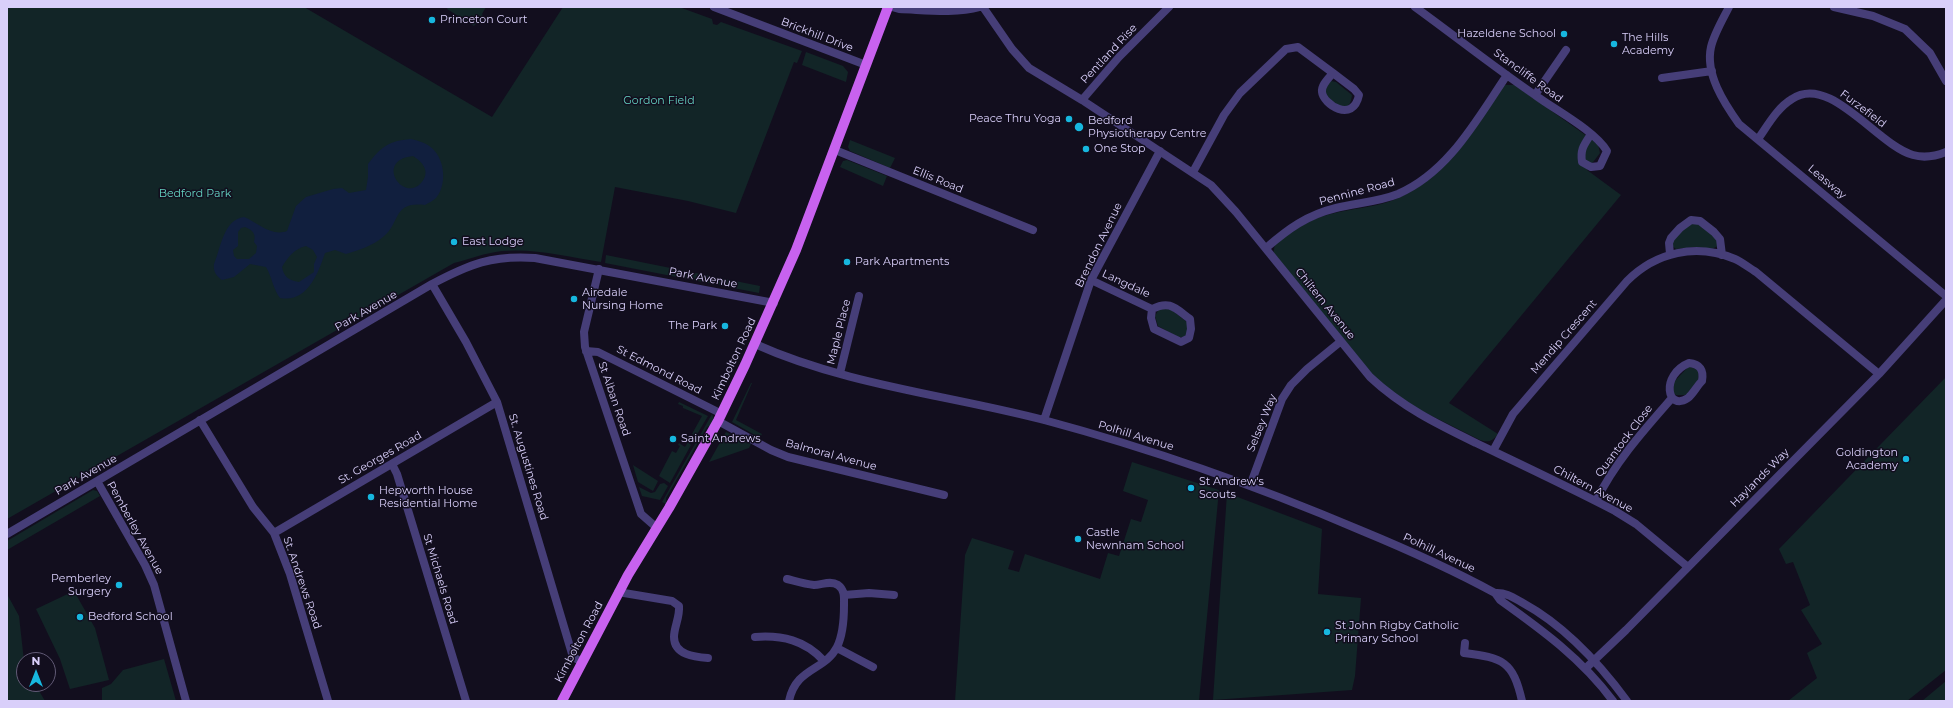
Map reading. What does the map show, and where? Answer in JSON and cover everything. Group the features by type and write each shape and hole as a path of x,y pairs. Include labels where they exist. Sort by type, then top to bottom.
{"main road":[{"name":"Kimbolton Road","path":"562,701 618,592 657,528 720,417 755,344 774,303 835,150 888,7"}],"street":[{"name":"Brickhill Drive","path":"714,7 866,65"},
{"path":"892,7 899,9 951,11 968,10 981,7"},
{"name":"Chiltern Avenue","path":"981,7 1012,49 1029,68 1082,100 1193,172 1222,196 1266,248 1370,378 1401,404 1596,501 1636,524 1688,567"},
{"name":"Pentland Rise","path":"1082,100 1119,57 1169,7"},
{"name":"Stancliffe Road","path":"1415,7 1507,75 1591,134"},
{"name":"Leasway","path":"1729,7 1711,46 1710,60 1717,87 1726,106 1739,124 1946,296"},
{"path":"1834,7 1873,16 1904,29 1930,53 1946,81"},
{"path":"1193,172 1224,115 1240,93 1286,49 1298,47 1333,73 1354,89 1359,96 1357,104 1350,110 1343,111 1325,99 1322,92 1324,85 1333,73"},
{"path":"1535,95 1566,50"},
{"path":"1662,78 1712,71"},
{"name":"Pennine Road","path":"1266,248 1287,230 1308,218 1335,209 1397,194 1417,184 1437,169 1451,154 1507,75"},
{"name":"Furzefield","path":"1758,139 1781,108 1792,99 1802,94 1816,93 1837,102 1891,145 1904,152 1915,156 1924,156 1938,155 1946,152"},
{"name":"Ellis Road","path":"835,150 1033,230"},
{"name":"Brendon Avenue","path":"1044,420 1091,280 1160,151"},
{"path":"1670,254 1669,243 1671,238 1680,228 1691,220 1700,221 1714,232 1720,239 1722,255"},
{"name":"Mendip Crescent","path":"1493,451 1513,414 1627,281 1639,269 1670,254 1705,251 1736,260 1756,272 1879,374"},
{"name":"Park Avenue","path":"7,534 432,284 471,264 493,258 513,256 535,258 774,303"},
{"name":"St Alban Road","path":"599,269 584,332 586,351 641,514 657,528"},
{"name":"Langdale","path":"1091,280 1152,308 1161,304 1170,305 1190,319 1191,329 1189,338 1181,342 1154,329 1151,318 1152,308"},
{"name":"St. Augustines Road","path":"432,284 466,342 497,402 573,657 582,662"},
{"name":"Maple Place","path":"840,373 859,296"},
{"name":"Haylands Way","path":"1586,668 1626,630 1879,374 1946,300"},
{"name":"Selsey Way","path":"1250,486 1282,399 1291,385 1306,369 1340,342"},
{"name":"Polhill Avenue","path":"755,344 805,365 1044,420 1128,444 1250,486 1321,513 1418,554 1495,593 1504,593 1531,607 1572,639 1594,660 1627,701"},
{"name":"St Edmond Road","path":"586,351 598,352 720,417"},
{"path":"1689,363 1699,366 1703,375 1702,381 1689,397 1678,400 1672,398 1669,393 1670,382 1683,366 1689,363"},
{"name":"Quantock Close","path":"1596,501 1605,481 1638,437 1672,398"},
{"name":"St. Georges Road","path":"274,533 497,402"},
{"name":"Balmoral Avenue","path":"720,417 770,450 788,457 944,495"},
{"name":"St. Andrews Road","path":"200,420 253,507 274,533 290,574 328,701"},
{"name":"St Michaels Road","path":"392,464 397,474 466,701"},
{"name":"Pemberley Avenue","path":"97,481 145,565 154,585 186,701"},
{"path":"787,579 814,585 829,583 837,584 842,589 844,595 842,630 837,648 824,661 801,677 794,686 789,701"},
{"path":"618,592 672,601 679,606 679,614 674,638 676,646 682,653 693,657 708,658"},
{"path":"844,595 870,593 894,595"},
{"name":"Polhill Avenue","path":"1495,593 1500,600 1546,633 1586,668 1613,701"},
{"path":"755,637 781,637 801,642 815,651 824,661"},
{"path":"1465,643 1464,653 1487,656 1500,661 1510,669 1518,681 1522,701"},
{"path":"837,648 873,667"}],"green space":[{"name":"Bedford Park","path":"7,7 304,7 492,117 563,7 679,7 712,19 713,24 717,25 721,22 802,51 797,63 794,62 736,213 688,201 615,187 601,262 552,254 514,250 490,253 454,263 7,519"},
{"path":"448,7 486,7 482,14 483,16 474,26 447,9"},
{"path":"806,52 843,66 848,72 846,82 802,65"},
{"path":"1331,81 1336,82 1352,95 1350,104 1347,107 1343,109 1323,95 1326,83"},
{"path":"1504,85 1515,85 1598,144 1600,153 1587,170 1621,195 1449,403 1498,434 1492,440 1485,441 1480,440 1406,403 1376,379 1273,256 1275,243 1309,222 1329,214 1391,201 1428,181 1443,167 1469,136"},
{"path":"850,140 895,158 890,168 850,151 848,147"},
{"path":"847,160 887,176 883,186 840,167 843,161"},
{"path":"1693,223 1701,224 1716,237 1718,246 1712,249 1696,247 1676,249 1672,246 1674,239 1680,232 1686,226"},
{"path":"606,255 760,286 759,293 605,263"},
{"path":"1168,307 1187,322 1188,331 1185,337 1178,337 1158,326 1155,316 1159,309"},
{"path":"1689,366 1698,370 1699,379 1686,395 1676,395 1673,393 1673,383"},
{"name":"Goldington Academy","path":"1946,377 1946,670 1907,701 1788,701 1817,678 1807,653 1822,644 1801,610 1810,605 1793,562 1786,564 1779,549"},
{"path":"751,383 736,420 762,434 760,438 732,422"},
{"path":"679,402 708,416 696,436 692,434 702,416 683,408 683,406 678,404"},
{"path":"712,414 714,419 712,425 707,427 666,498 666,504 662,502"},
{"path":"726,432 751,444 749,448 709,462"},
{"path":"688,442 691,445 670,483 659,476 672,451 676,453 680,446 678,445 679,443 685,447"},
{"name":"Castle Newnham School","path":"1132,462 1219,490 1199,701 955,701 965,555 972,538 1014,551 1008,569 1019,572 1025,554 1100,579 1108,553 1119,556 1131,519 1141,522 1148,500 1123,491"},
{"path":"633,465 658,481 653,491 638,482"},
{"path":"664,483 668,486 660,500 642,496 639,487 651,493 655,492 660,484"},
{"path":"93,490 97,491 100,496 7,550 7,541"},
{"name":"St John Rigby Catholic Primary School","path":"1227,493 1322,529 1318,594 1361,598 1355,676 1352,690 1213,700"},
{"path":"74,591 95,628 109,680 70,689 60,659 36,609"},
{"path":"7,594 19,616 23,652 16,652 16,692 40,692 45,701 7,701"},
{"path":"164,659 176,701 102,701 102,688 111,684 123,670"},
{"path":"1946,681 1946,701 1922,701"}],"water":[{"path":"411,139 426,144 433,149 442,166 442,187 436,198 425,205 407,206 402,210 398,214 393,226 379,240 346,254 335,250 325,253 319,270 310,285 297,296 289,298 280,298 266,267 250,264 234,277 222,280 217,275 214,269 214,264 221,243 231,223 244,217 270,231 287,231 296,206 306,197 333,189 342,188 349,193 366,190 368,164 381,149 391,143","holes":["413,156 423,164 426,171 424,179 421,183 414,188 407,188 400,184 396,178 394,172 395,165 401,159","241,228 248,228 252,231 255,237 254,242 257,246 256,253 249,259 237,259 234,256 233,250 238,246 238,232","306,246 313,250 317,257 314,264 314,272 299,282 287,278 282,267 298,249"]}],"place":[{"name":"Princeton Court","path":"432,20"},
{"name":"Hazeldene School","path":"1564,34"},
{"name":"The Hills Academy","path":"1614,44"},
{"name":"Peace Thru Yoga","path":"1069,119"},
{"name":"Bedford Physiotherapy Centre","path":"1079,127"},
{"name":"One Stop","path":"1086,149"},
{"name":"East Lodge","path":"454,242"},
{"name":"Park Apartments","path":"847,262"},
{"name":"Airedale Nursing Home","path":"574,299"},
{"name":"The Park","path":"725,326"},
{"name":"Saint Andrews","path":"673,439"},
{"name":"Goldington Academy","path":"1906,459"},
{"name":"St Andrew's Scouts","path":"1191,488"},
{"name":"Hepworth House Residential Home","path":"371,497"},
{"name":"Castle Newnham School","path":"1078,539"},
{"name":"Pemberley Surgery","path":"119,585"},
{"name":"Bedford School","path":"80,617"},
{"name":"St John Rigby Catholic Primary School","path":"1327,632"}],"park label":[{"name":"Gordon Field","path":"659,101"}]}
